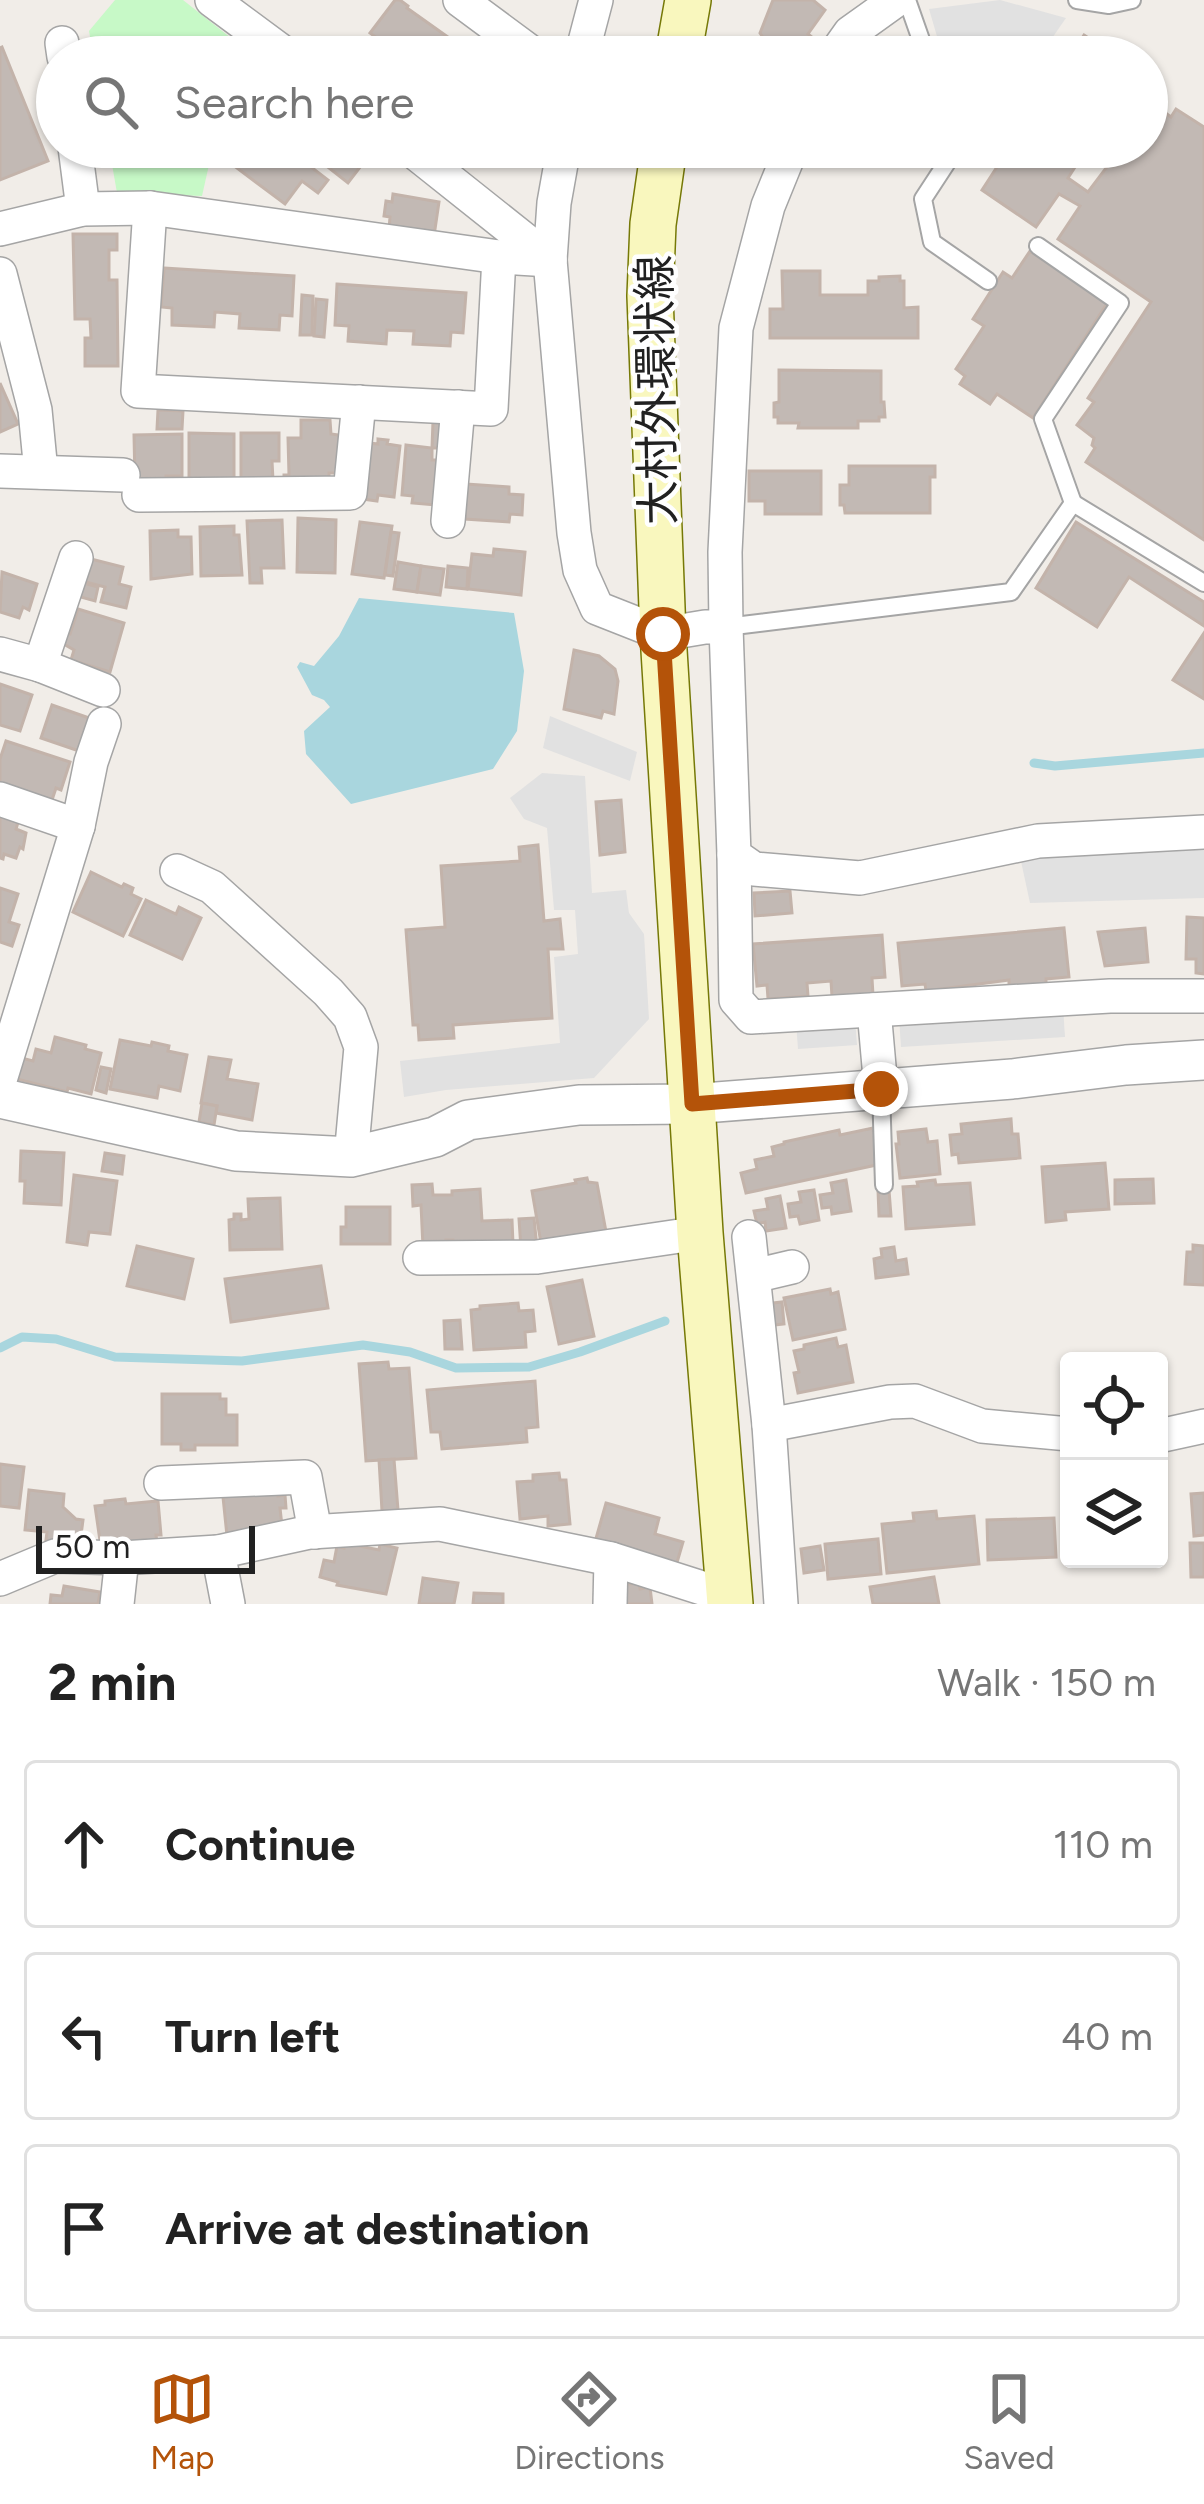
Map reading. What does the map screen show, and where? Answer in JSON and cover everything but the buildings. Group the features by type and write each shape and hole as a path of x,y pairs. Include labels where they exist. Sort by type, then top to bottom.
{"main road":[{"path":"682,36 688,0"},
{"name":"大村外環状線","path":"661,168 650,296 663,634 700,1233 730,1600"}],"street":[{"path":"212,0 261,36"},
{"path":"460,0 509,36"},
{"path":"587,36 596,0"},
{"path":"848,36 896,0"},
{"path":"78,168 83,209"},
{"path":"434,168 550,260"},
{"path":"561,168 550,260 580,570 597,608 663,634 726,627"},
{"path":"783,168 768,206 736,328 725,552 736,1000 751,1017 1110,996 1204,996"},
{"path":"150,208 138,391 491,409 499,257"},
{"path":"0,229 83,209 150,208 550,260"},
{"path":"0,274 35,410 40,472"},
{"path":"0,471 131,485 350,493 359,402"},
{"path":"448,521 458,407"},
{"path":"40,665 76,558"},
{"path":"0,654 103,690"},
{"path":"0,1081 104,724"},
{"path":"0,799 78,826"},
{"path":"734,855 754,869 860,878 1038,841 1204,832"},
{"path":"177,871 212,887 350,1017 361,1047 351,1157"},
{"path":"874,1010 881,1089"},
{"path":"0,1098 236,1151 351,1157 435,1137 468,1120 579,1106 692,1104 1204,1060"},
{"path":"421,1258 537,1257 700,1233"},
{"path":"749,1237 782,1604"},
{"path":"754,1276 792,1268"},
{"path":"769,1425 915,1401 982,1426 1060,1433"},
{"path":"1168,1434 1204,1426"},
{"path":"161,1483 305,1477 315,1532"},
{"path":"0,1579 55,1556 122,1558 218,1552 315,1532 440,1524 611,1559 730,1600"},
{"path":"218,1552 228,1604"},
{"path":"117,1604 122,1558"},
{"path":"610,1604 611,1559"}],"lane":[{"path":"908,0 920,36"},
{"path":"1077,0 1109,5 1132,0"},
{"path":"943,168 923,199 932,242 988,281"},
{"path":"1038,246 1120,303 1043,419 1072,502 1204,583"},
{"path":"726,627 1011,592 1072,502"},
{"path":"881,1089 884,1184"}],"green space":[{"path":"115,0 183,0 228,36 90,36 89,31"},
{"path":"113,168 208,168 202,196 117,193"}],"shaded area":[{"path":"1000,0 1066,18 1054,36 937,36 929,9"},
{"path":"550,716 637,752 630,781 543,748"},
{"path":"542,773 585,776 592,893 626,890 629,913 644,934 649,1019 594,1078 404,1097 400,1061 560,1043 554,957 578,954 575,910 554,910 547,828 524,819 510,798"},
{"path":"1204,839 1204,898 1030,903 1019,852"},
{"path":"1063,1007 1065,1037 901,1047 899,1017"},
{"path":"855,1018 857,1045 798,1049 796,1022"}],"water":[{"path":"359,598 514,613 524,671 517,731 493,769 351,804 306,754 304,731 330,707 312,695 297,667 300,662 314,666 339,636"}],"waterway":[{"path":"1034,763 1055,766 1204,753"},
{"path":"0,1348 22,1337 56,1339 115,1357 242,1361 363,1345 410,1352 456,1368 529,1367 665,1321"}],"route":[{"path":"663,634 692,1104 881,1089"}]}
